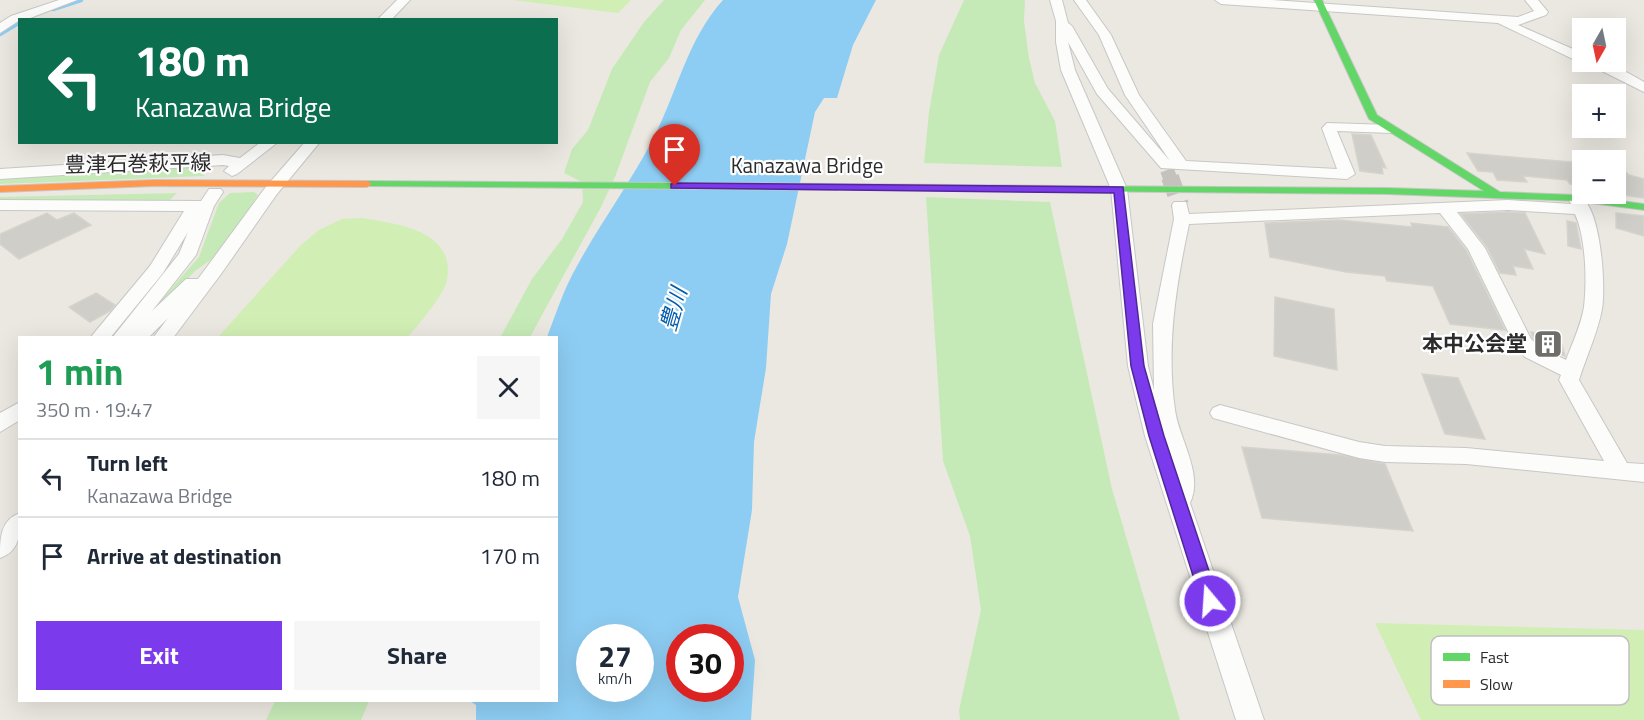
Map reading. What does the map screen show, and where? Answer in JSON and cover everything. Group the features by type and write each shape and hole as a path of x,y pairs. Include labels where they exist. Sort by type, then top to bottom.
{"main road":[{"path":"1320,4 1368,111 1373,117 1496,194"},
{"name":"豊津石巻萩平線","path":"0,189 154,183 278,183"},
{"name":"Kanazawa Bridge","path":"278,183 1376,190 1496,194 1572,203"},
{"name":"Kanazawa Bridge","path":"1579,204 1644,207"}],"street":[{"path":"0,29 15,19 71,0"},
{"path":"385,18 404,0"},
{"path":"1056,0 1062,21 1062,42 1068,70 1119,189 1138,366 1180,511 1250,720"},
{"path":"1080,0 1105,35 1132,95 1171,167"},
{"path":"1221,0 1320,4 1519,21 1542,12 1531,0"},
{"path":"1496,20 1572,54"},
{"path":"1062,21 1070,30 1083,60 1102,91 1171,167 1347,174 1329,128 1332,126 1392,129"},
{"path":"1618,72 1644,88"},
{"path":"235,165 253,144"},
{"path":"0,159 8,174 235,165 268,144"},
{"path":"164,336 278,183 311,144"},
{"path":"0,205 205,202"},
{"path":"101,336 157,269 205,202"},
{"path":"123,336 187,255 205,202"},
{"path":"0,216 20,204"},
{"path":"1180,511 1182,470 1165,411 1162,324 1181,212 1579,204 1587,222 1593,256 1593,308 1569,380 1622,471"},
{"path":"1445,208 1476,248 1523,343 1532,352 1572,372"},
{"path":"138,336 197,278 215,270"},
{"path":"0,424 18,410"},
{"path":"1220,414 1359,450 1385,454 1466,456 1644,473"},
{"path":"0,434 18,423"},
{"path":"0,548 18,525"}],"green space":[{"path":"513,0 631,0 618,13"},
{"path":"664,0 705,0 681,30 669,58 650,82 615,177 601,207 531,336 501,336 532,279 562,239 583,202 582,182 564,173 572,149 588,130 612,69 644,22"},
{"path":"964,0 1025,0 1024,21 1029,58 1035,83 1055,121 1062,167 924,163 929,112 939,55"},
{"path":"190,167 205,176 0,184 0,178"},
{"path":"254,192 258,195 216,256 195,271 150,319 145,318 199,257 219,203 230,193"},
{"path":"177,193 169,201 0,202 0,197"},
{"path":"926,197 1050,202 1112,489 1180,720 960,720 959,710 981,610 970,536 943,461"},
{"path":"362,218 407,227 433,240 442,250 447,263 445,286 430,310 409,336 219,336 301,245 319,230 342,219"},
{"path":"1375,623 1644,630 1644,720 1421,720"},
{"path":"274,702 369,702 361,720 266,720"}],"water":[{"name":"豊川","path":"723,0 876,0 853,45 837,98 824,98 815,112 787,244 771,294 766,368 754,442 752,510 738,597 755,660 751,720 476,720 476,705 472,702 558,702 558,336 547,336 572,274 654,137 700,32"}],"building":[{"path":"1352,134 1371,135 1386,168 1382,167 1383,174 1360,171"},
{"path":"1467,153 1572,162 1572,184 1567,180 1523,176 1527,182 1497,180 1493,172 1478,171"},
{"path":"1626,172 1644,179 1644,198 1626,195"},
{"path":"47,213 57,220 74,213 91,225 19,259 0,244 0,234"},
{"path":"1525,213 1545,254 1524,249 1533,269 1513,266 1516,275 1500,273 1487,247 1461,214"},
{"path":"1616,213 1644,216 1644,236 1616,228"},
{"path":"1339,220 1412,227 1411,223 1448,227 1466,250 1505,330 1450,324 1433,286 1387,281 1385,276 1346,272 1270,257 1265,223"},
{"path":"1567,221 1576,223 1581,249 1568,246"},
{"path":"96,293 115,305 110,311 90,322 69,307"},
{"path":"1275,297 1334,309 1337,370 1274,356"},
{"name":"本中公会堂","path":"1531,332 1560,338 1565,356 1540,345"},
{"path":"1422,374 1458,378 1485,439 1445,434"},
{"path":"1242,447 1341,455 1385,464 1413,531 1262,518"}],"waterway":[{"path":"53,9 81,0"},
{"path":"0,34 18,23"}],"tunnel":[{"path":"1167,170 1170,178"},
{"path":"1170,177 1180,205"}],"traffic: fast":[{"path":"1318,0 1373,117 1496,194"},
{"path":"367,184 837,187"},
{"path":"1069,189 1387,191 1576,198 1644,207"}],"traffic: slow":[{"path":"0,189 154,183 367,184"},
{"path":"837,187 1069,189"}],"place":[{"name":"本中公会堂","path":"1548,344"}],"route":[{"path":"675,186 1119,189 1138,366 1156,436 1210,601"}]}
